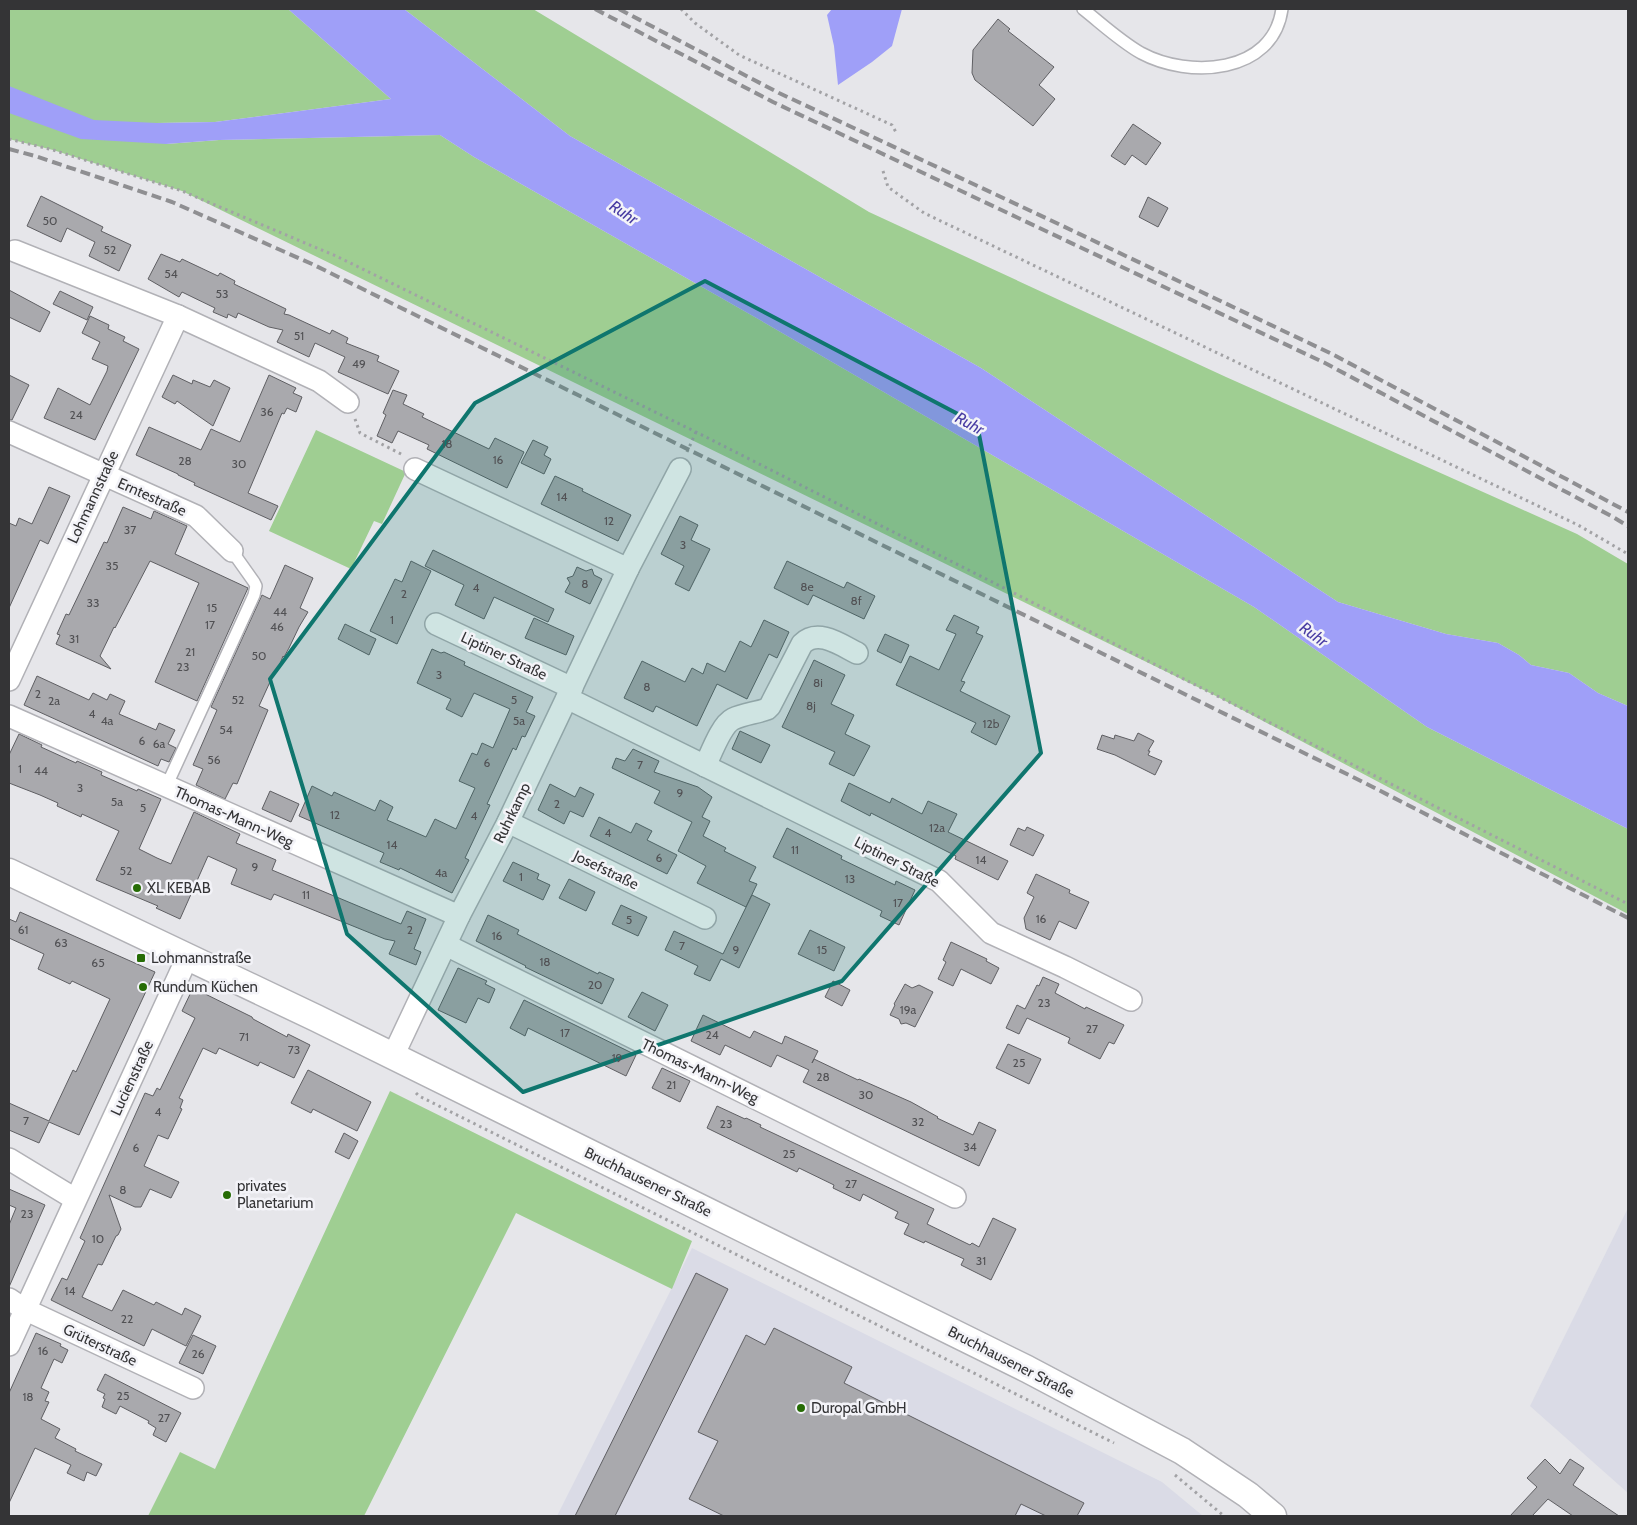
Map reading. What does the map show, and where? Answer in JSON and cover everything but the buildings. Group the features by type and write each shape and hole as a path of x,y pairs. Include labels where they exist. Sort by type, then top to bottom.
{"street":[{"path":"15,251 178,316 319,381 348,402"},
{"name":"Lohmannstraße","path":"9,680 178,316"},
{"name":"Erntestraße","path":"9,432 196,516 232,551"},
{"path":"415,469 628,569"},
{"name":"Ruhrkamp","path":"393,1056 459,916 508,822 628,569 680,469"},
{"name":"Liptiner Straße","path":"436,624 570,693 705,766 939,881 991,933 1131,1000"},
{"path":"705,766 728,722 766,710 770,706 802,644 806,640 818,637 826,638 857,653"},
{"name":"Thomas-Mann-Weg","path":"9,716 459,916"},
{"name":"Josefstraße","path":"508,822 704,918"},
{"name":"Bruchhausener Straße","path":"9,872 188,956 1027,1368 1182,1451 1248,1495 1273,1516"},
{"name":"Thomas-Mann-Weg","path":"446,945 955,1197"},
{"name":"Lucienstraße","path":"9,1345 17,1304 75,1199 188,956"},
{"path":"9,1159 75,1199"},
{"name":"Grüterstraße","path":"17,1304 193,1388"}],"lane":[{"path":"1083,9 1128,45 1142,53 1184,67 1202,67 1222,66 1255,54 1272,38 1278,28 1282,9"},
{"path":"166,787 254,595 256,586 254,582 232,551"}],"path":[{"path":"681,9 696,23 739,55 892,125 897,134"},
{"path":"9,139 53,150 182,191 336,256 696,432 1628,904"},
{"path":"883,171 888,187 924,212 1578,525 1628,554"},
{"path":"348,402 360,433 406,456 415,469"},
{"path":"413,1090 418,1096 427,1101 1115,1443"},
{"path":"1168,1470 1224,1516"}],"highlighted area":[{"path":"705,281 977,424 1041,753 842,981 523,1092 347,934 270,679 475,403"}],"shaded area":[{"path":"1628,1208 1628,1493 1530,1406"},
{"path":"692,1248 1162,1482 1203,1516 557,1516"}],"green space":[{"path":"9,9 288,9 391,99 215,122 157,123 166,144 219,140 440,135 474,157 760,320 1254,607 1427,727 1628,829 1628,914 1216,696 182,191 53,150 9,139"},
{"path":"404,9 533,9 869,212 1226,377 1577,534 1628,564 1628,706 1598,693 1569,673 1531,665 1519,655 1498,643 1446,634 1338,602 981,368 570,136"},
{"path":"316,430 406,472 382,524 374,521 351,569 269,531"},
{"path":"390,1091 692,1241 672,1289 516,1213 364,1516 148,1516 180,1452 215,1469"}],"water":[{"name":"Ruhr","path":"288,9 404,9 570,136 981,368 1338,602 1446,634 1498,643 1519,655 1531,665 1569,673 1598,693 1628,706 1628,829 1427,727 1254,607 760,320 474,157 440,135 219,140 166,144 81,139 9,113 9,86 94,120 157,123 215,122 391,99"},
{"path":"832,9 902,9 892,46 838,85 834,46 827,15"}],"railway":[{"path":"595,9 773,102 1325,363 1628,526"},
{"path":"619,9 779,93 1332,354 1628,512"},
{"path":"9,149 172,202 312,264 1365,783 1628,918"}],"place":[{"name":"XL KEBAB","path":"137,888"},
{"name":"Lohmannstraße","path":"141,958"},
{"name":"Rundum Küchen","path":"143,987"},
{"name":"privates Planetarium","path":"227,1195"},
{"name":"Duropal GmbH","path":"801,1408"}]}
